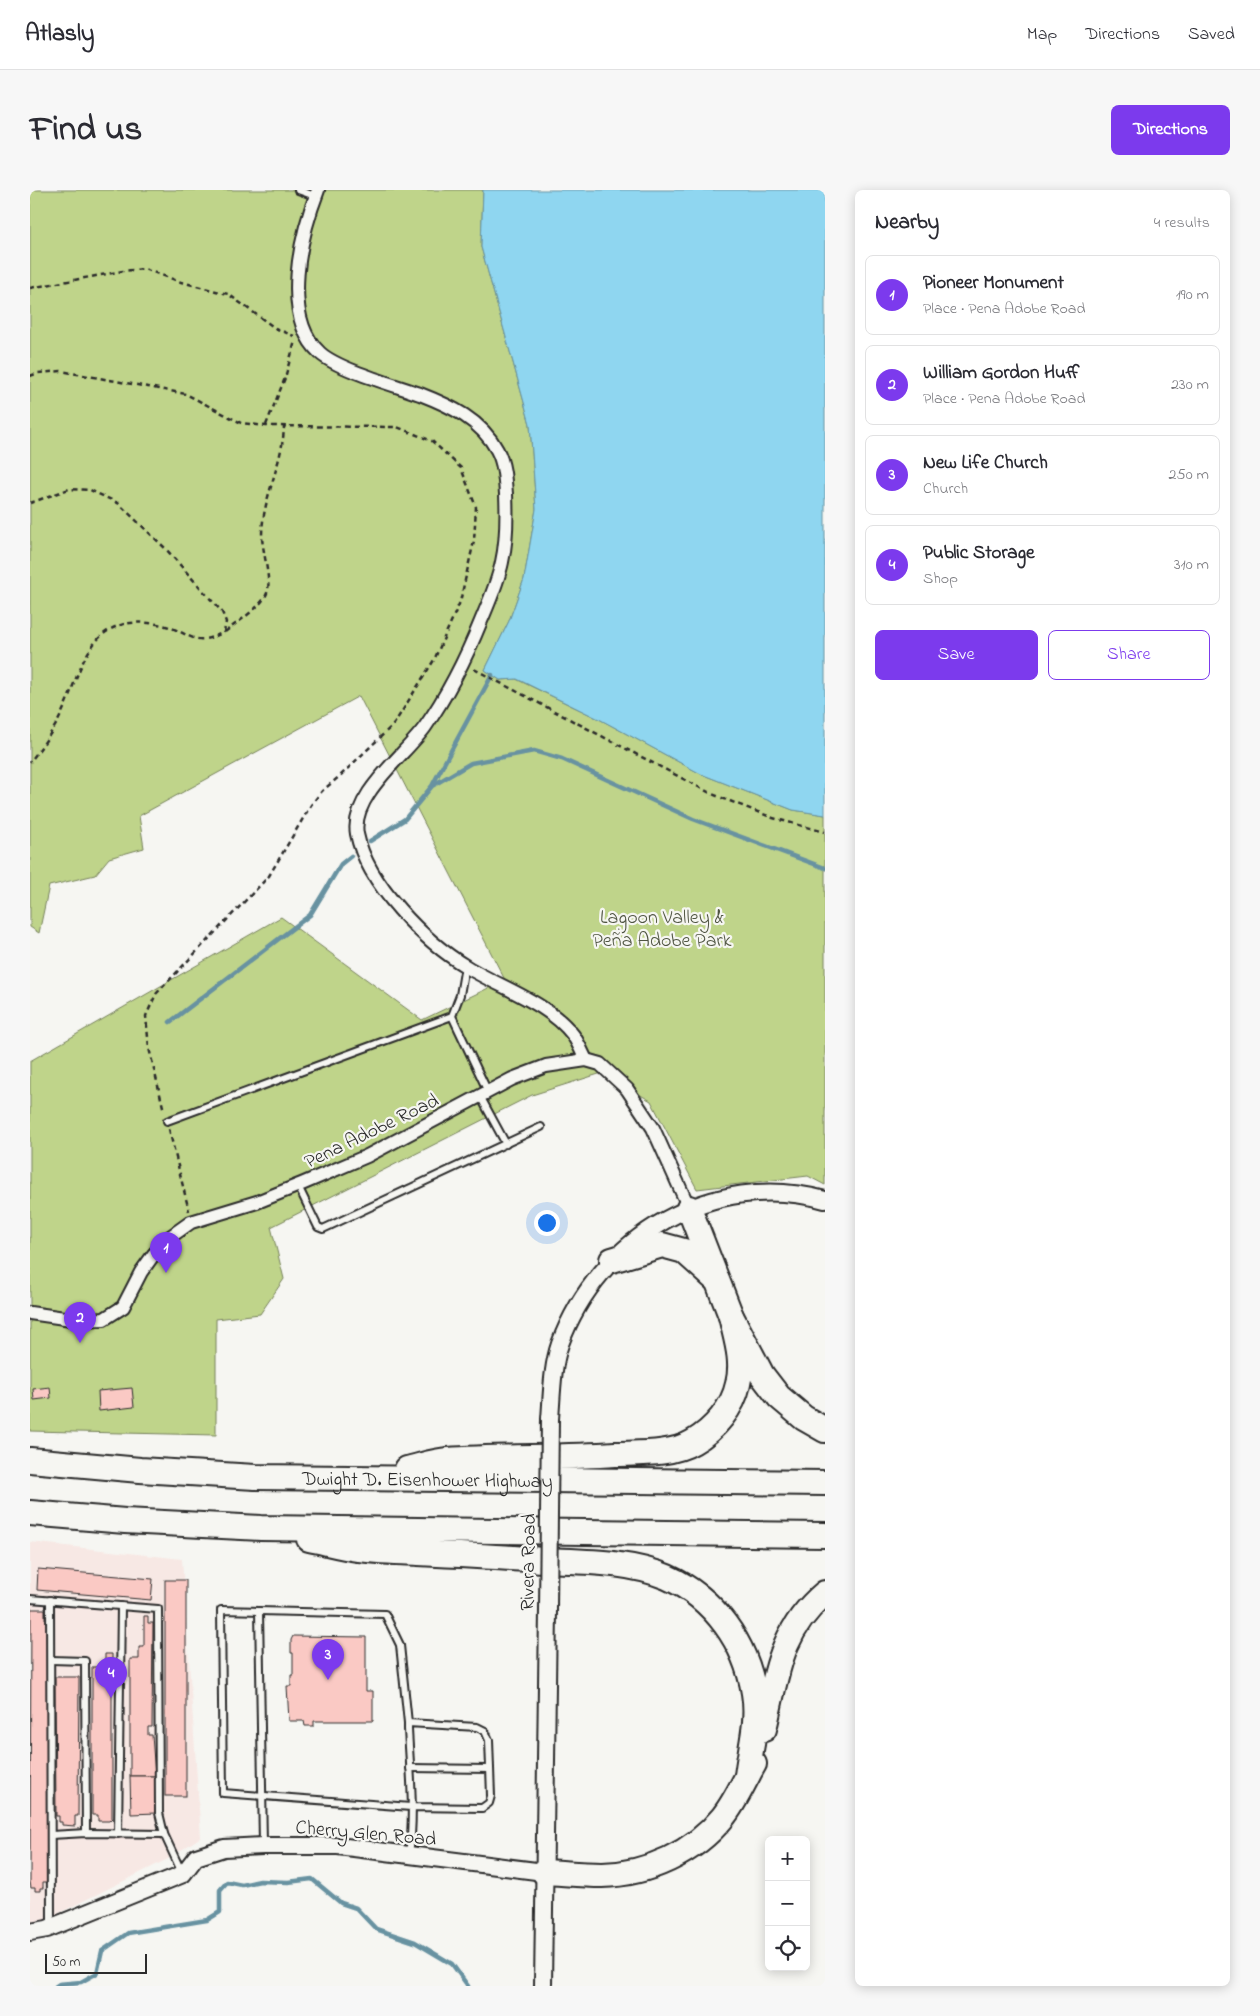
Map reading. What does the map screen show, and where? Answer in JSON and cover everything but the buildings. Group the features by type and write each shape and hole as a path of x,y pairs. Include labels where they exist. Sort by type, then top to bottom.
{"highway":[{"path":"689,1208 732,1316 762,1375 779,1397 804,1418 825,1430"},
{"path":"612,1260 662,1245 684,1251 717,1280"},
{"path":"360,1478 446,1460 641,1453 673,1450 692,1443 715,1426 729,1407 738,1384 741,1359 732,1316"},
{"name":"Dwight D. Eisenhower Highway","path":"30,1460 198,1473 360,1478 825,1483"},
{"path":"30,1513 125,1521 261,1528 825,1535"},
{"path":"261,1528 358,1550 585,1562 648,1571 685,1587 711,1608 733,1635 743,1654 754,1695 756,1717 747,1776"},
{"path":"544,1872 624,1873 663,1862 694,1845 707,1834 736,1800 756,1762 785,1645 808,1607 825,1593"}],"street":[{"path":"316,193 306,230 296,286 302,319 301,334 321,353 340,365 439,401 466,415 486,432 498,452 505,478 507,525 502,562 490,600 464,663 424,728 371,789 360,807 356,831 367,865 381,887 430,938 465,966 546,1010 572,1035 586,1060 600,1064 627,1089 653,1128 689,1208"},
{"name":"Pena Adobe Road","path":"30,1313 78,1320 104,1319 123,1307 141,1272 154,1254 170,1237 191,1222 257,1202 366,1156 512,1079 546,1066 586,1060"},
{"name":"Rivera Road","path":"544,1872 550,1419 553,1371 560,1344 581,1301 612,1260 656,1225 689,1208 721,1198 763,1193 812,1197 825,1200"},
{"name":"Cherry Glen Road","path":"30,1932 51,1927 183,1874 196,1857 224,1848 338,1846 544,1872"},
{"path":"543,1986 544,1872"}],"lane":[{"path":"298,190 316,193"},
{"path":"465,966 460,995 452,1016 506,1144"},
{"path":"167,1121 452,1016"},
{"path":"298,1186 318,1226 322,1229 541,1127"},
{"path":"30,1599 158,1609 159,1813 164,1834 183,1874"},
{"path":"50,1600 51,1927"},
{"path":"118,1834 121,1606"},
{"path":"408,1723 477,1727 485,1731 489,1740 491,1796 489,1804 482,1808 412,1807 222,1793 221,1610 385,1614 400,1646 408,1723 412,1807 409,1855"},
{"path":"259,1611 263,1846"},
{"path":"51,1660 85,1661 86,1833"},
{"path":"410,1768 490,1769"},
{"path":"51,1835 86,1833 164,1834"}],"path":[{"path":"30,288 144,269 181,282 228,294 275,328 301,334 286,378 266,426"},
{"path":"30,376 38,373 61,371 186,394 241,423 266,426 397,428 432,441 461,468 476,507 474,541 460,602 434,660 394,724 322,791 311,805 269,876 156,994 146,1016 149,1048 191,1222"},
{"path":"30,762 58,722 93,643 106,632 120,625 142,622 169,626 192,639 209,640 224,632 264,600 269,590 262,536 264,516 282,449 284,426"},
{"path":"30,503 69,489 90,490 118,503 165,548 222,612 226,622 224,632"},
{"path":"482,674 712,794 773,818 825,832"}],"shaded area":[{"path":"30,1542 182,1559 201,1837 168,1859 37,1924 30,1925"}],"green space":[{"name":"Lagoon Valley & Peña Adobe Park","path":"30,190 483,190 481,247 530,424 536,509 524,579 509,621 485,670 500,680 516,679 601,720 701,774 793,810 825,815 825,1185 808,1176 697,1189 651,1101 602,1073 532,1095 271,1227 284,1279 260,1314 216,1319 216,1435 30,1431 30,1061 281,917 422,1020 505,980 359,696 139,816 144,848 109,858 95,875 49,886 39,933 30,927"}],"water":[{"path":"483,190 825,190 825,815 793,810 701,774 601,720 517,679 500,680 485,670 509,621 524,579 536,509 530,424 481,247"}],"waterway":[{"path":"433,784 492,675"},
{"path":"370,841 405,819 432,786 471,763 534,751 562,759 693,819 825,868"},
{"path":"170,1022 310,915 341,864 351,856"},
{"path":"56,1986 59,1984 81,1982 97,1973 102,1951 128,1933 207,1920 220,1912 220,1890 227,1882 242,1885 260,1881 288,1882 312,1879 341,1903 356,1908 376,1929 415,1942 452,1964 468,1986"}],"place":[{"name":"Pioneer Monument","path":"166,1273"},
{"name":"William Gordon Huff","path":"80,1343"},
{"name":"New Life Church","path":"328,1680"},
{"name":"Public Storage","path":"111,1698"}]}
